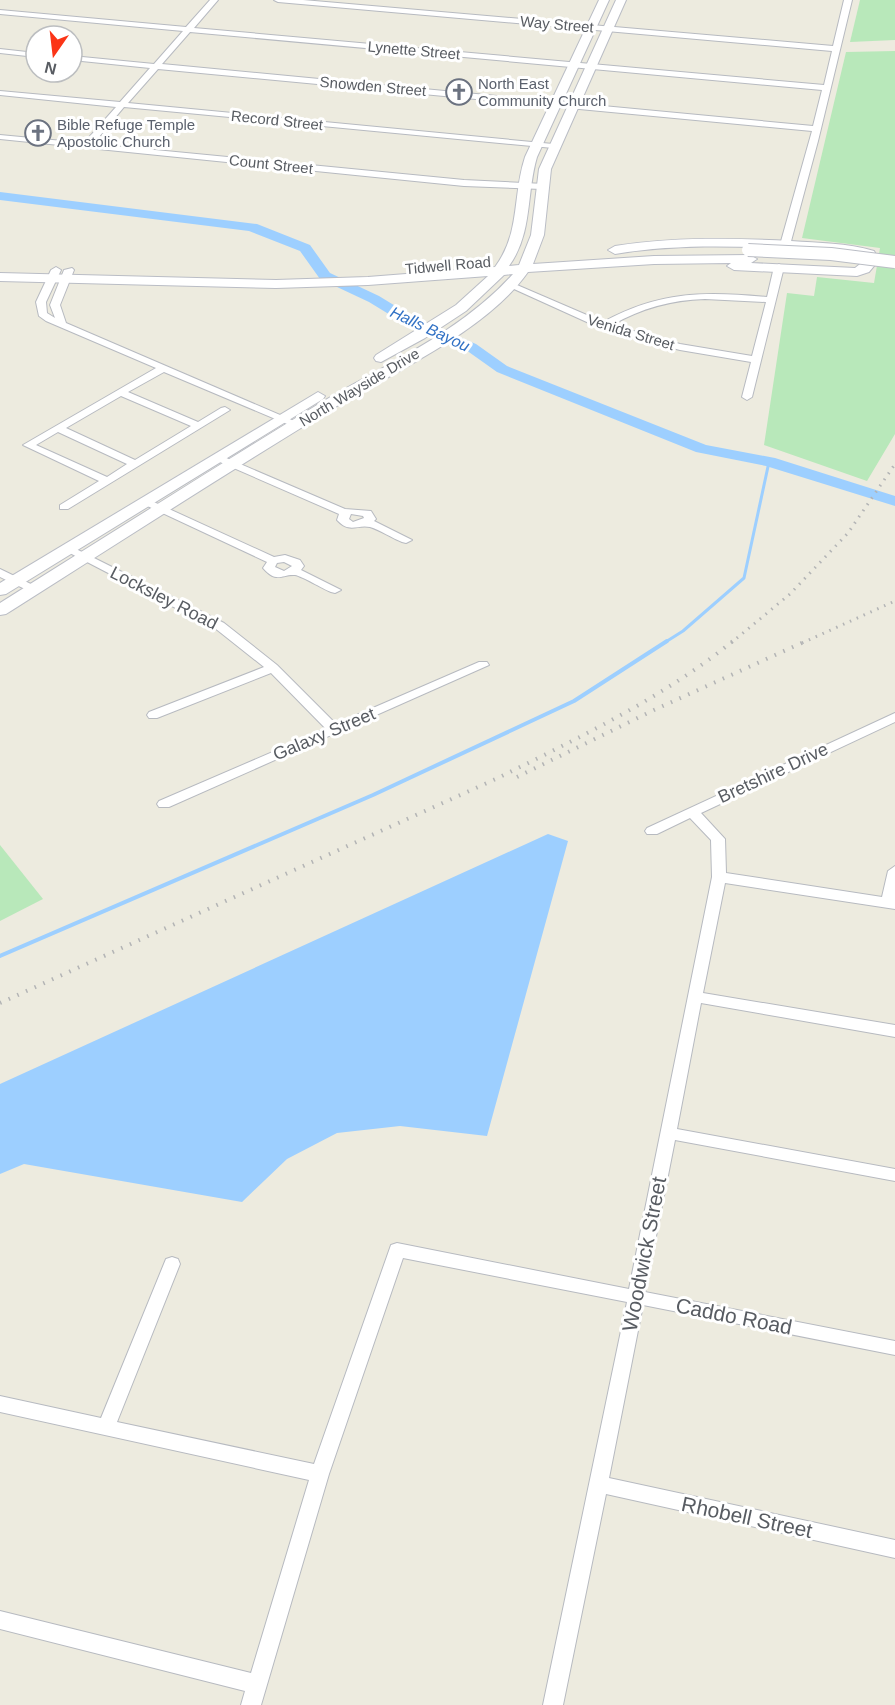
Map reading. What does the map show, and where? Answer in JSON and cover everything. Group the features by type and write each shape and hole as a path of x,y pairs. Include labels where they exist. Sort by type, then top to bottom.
{"main road":[{"name":"North Wayside Drive","path":"0,610 296,424 409,349 484,288 512,254 521,225 527,168 604,0"},
{"name":"North Wayside Drive","path":"0,590 279,418 409,349 470,320 510,285 527,263 541,225 542,186 553,146 621,0"},
{"path":"705,243 857,250 869,254 872,260 864,269 856,272 664,264 615,255 647,244 705,243"},
{"name":"Tidwell Road","path":"749,254 895,271"},
{"name":"Tidwell Road","path":"0,277 270,276 503,265 615,255 831,254 895,262"},
{"name":"Tidwell Road","path":"0,267 60,275 284,284 409,279 503,265"},
{"path":"17,278 39,288 44,295"}],"street":[{"path":"87,145 214,0"},
{"name":"Way Street","path":"278,0 836,49"},
{"path":"785,245 817,129 848,0"},
{"name":"Lynette Street","path":"0,12 827,88"},
{"path":"0,51 24,54"},
{"name":"Snowden Street","path":"84,59 817,129"},
{"name":"Record Street","path":"0,93 553,146"},
{"name":"Count Street","path":"0,137 464,183 542,186"},
{"path":"747,397 779,267"},
{"path":"60,275 44,295 41,302 42,314 296,424"},
{"path":"60,275 55,305 61,323"},
{"name":"Venida Street","path":"510,285 532,292 604,326 649,341 696,352 757,360"},
{"path":"604,326 639,306 667,299 716,295 772,300"},
{"path":"107,481 28,445 163,368"},
{"path":"120,392 199,426"},
{"path":"64,507 225,410"},
{"path":"58,428 135,464"},
{"path":"217,457 345,513 362,511 369,516 368,522 406,540"},
{"path":"145,501 273,561 269,568 274,573 282,575 295,571 335,590"},
{"name":"Locksley Road","path":"68,548 220,626 273,668 334,730"},
{"path":"0,572 33,589"},
{"name":"Galaxy Street","path":"164,804 483,665"},
{"path":"153,715 273,668"},
{"name":"Bretshire Drive","path":"652,831 895,717"},
{"name":"Woodwick Street","path":"553,1705 719,877 718,839 692,812"},
{"path":"719,877 892,904 895,871"},
{"path":"694,997 895,1031"},
{"path":"669,1133 895,1174"},
{"name":"Caddo Road","path":"320,1474 397,1250 895,1347"},
{"path":"106,1427 171,1264"},
{"path":"0,1404 320,1474 250,1705"},
{"name":"Rhobell Street","path":"599,1484 895,1549"},
{"path":"0,1620 257,1684"}],"green space":[{"path":"860,0 895,0 895,40 850,42"},
{"path":"895,51 895,434 867,481 764,445 787,293 814,296 817,277 874,283 880,248 802,238 846,52"},
{"path":"0,845 43,899 0,921"}],"water":[{"path":"548,834 568,841 487,1136 400,1126 337,1133 287,1159 242,1202 24,1164 0,1174 0,1084"}],"waterway":[{"name":"Halls Bayou","path":"0,196 252,227 305,248 325,276 374,299 410,321 471,347 502,369 702,449 769,462 895,501"},
{"path":"664,643 683,631 744,578 769,462"},
{"path":"0,956 373,795 574,701 667,641"}],"railway":[{"path":"731,643 790,594 848,533 895,464"},
{"path":"802,643 895,601"},
{"path":"0,1003 498,778 649,699 706,662 733,641"},
{"path":"517,777 654,710 806,641"}],"place":[{"name":"North East Community Church","path":"459,92"},
{"name":"Bible Refuge Temple Apostolic Church","path":"38,133"}]}
